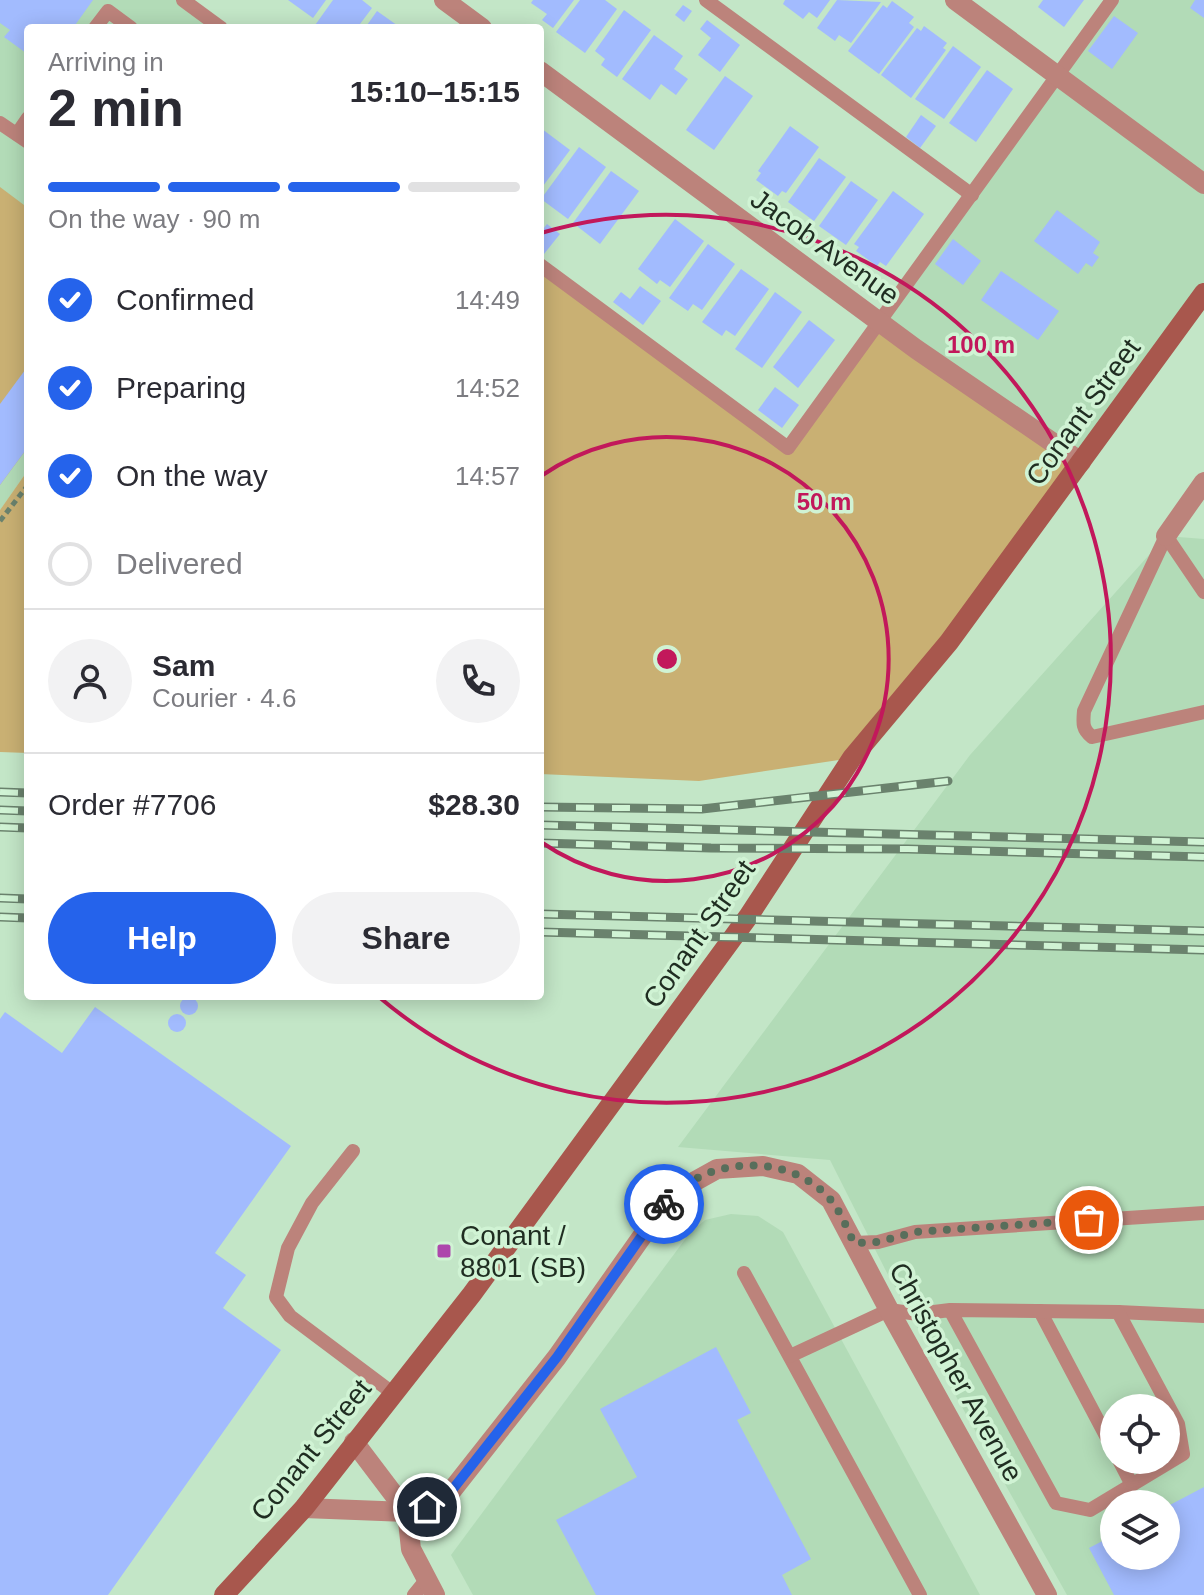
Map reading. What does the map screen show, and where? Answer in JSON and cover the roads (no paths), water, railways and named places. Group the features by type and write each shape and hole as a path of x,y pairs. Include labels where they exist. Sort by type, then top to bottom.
{"main road":[{"name":"Conant Street","path":"224,1595 304,1508 472,1294 748,917 852,758 949,642 1204,293"}],"street":[{"path":"444,0 477,24"},
{"path":"955,0 1204,184"},
{"name":"Jacob Avenue","path":"544,74 880,323 1081,462"},
{"path":"1166,536 1204,482"},
{"name":"Christopher Avenue","path":"304,1508 407,1512 427,1507 449,1494 557,1357 672,1194 691,1181 725,1168 763,1166 798,1174 831,1200 1047,1595"},
{"path":"354,1442 407,1512 411,1549 426,1590"}],"lane":[{"path":"183,0 216,24"},
{"path":"706,0 972,195"},
{"path":"544,268 788,448 1112,0"},
{"path":"98,24 108,11 126,24"},
{"path":"0,123 22,138"},
{"path":"1166,536 1204,592"},
{"path":"1166,536 1084,711 1083,726 1092,737 1204,712"},
{"path":"353,1151 312,1203 288,1248 276,1297 290,1316 394,1394"},
{"path":"854,1243 878,1242 915,1232 1204,1213"},
{"path":"744,1273 920,1595"},
{"path":"790,1356 889,1310 918,1314 950,1310 1204,1316"},
{"path":"950,1310 1056,1503 1090,1510 1183,1454 1178,1424 1118,1312"},
{"path":"1040,1311 1100,1425"},
{"path":"1126,1474 1132,1485"}],"railway":[{"path":"544,807 702,809 948,781"},
{"path":"0,792 24,793"},
{"path":"0,810 24,811"},
{"path":"544,825 1204,842"},
{"path":"0,827 24,828"},
{"path":"544,843 1204,857"},
{"path":"0,898 24,899"},
{"path":"544,914 1204,931"},
{"path":"0,917 24,918"},
{"path":"544,932 1204,950"}],"place":[{"name":"Conant / 8801 (SB)","path":"444,1251"}]}
